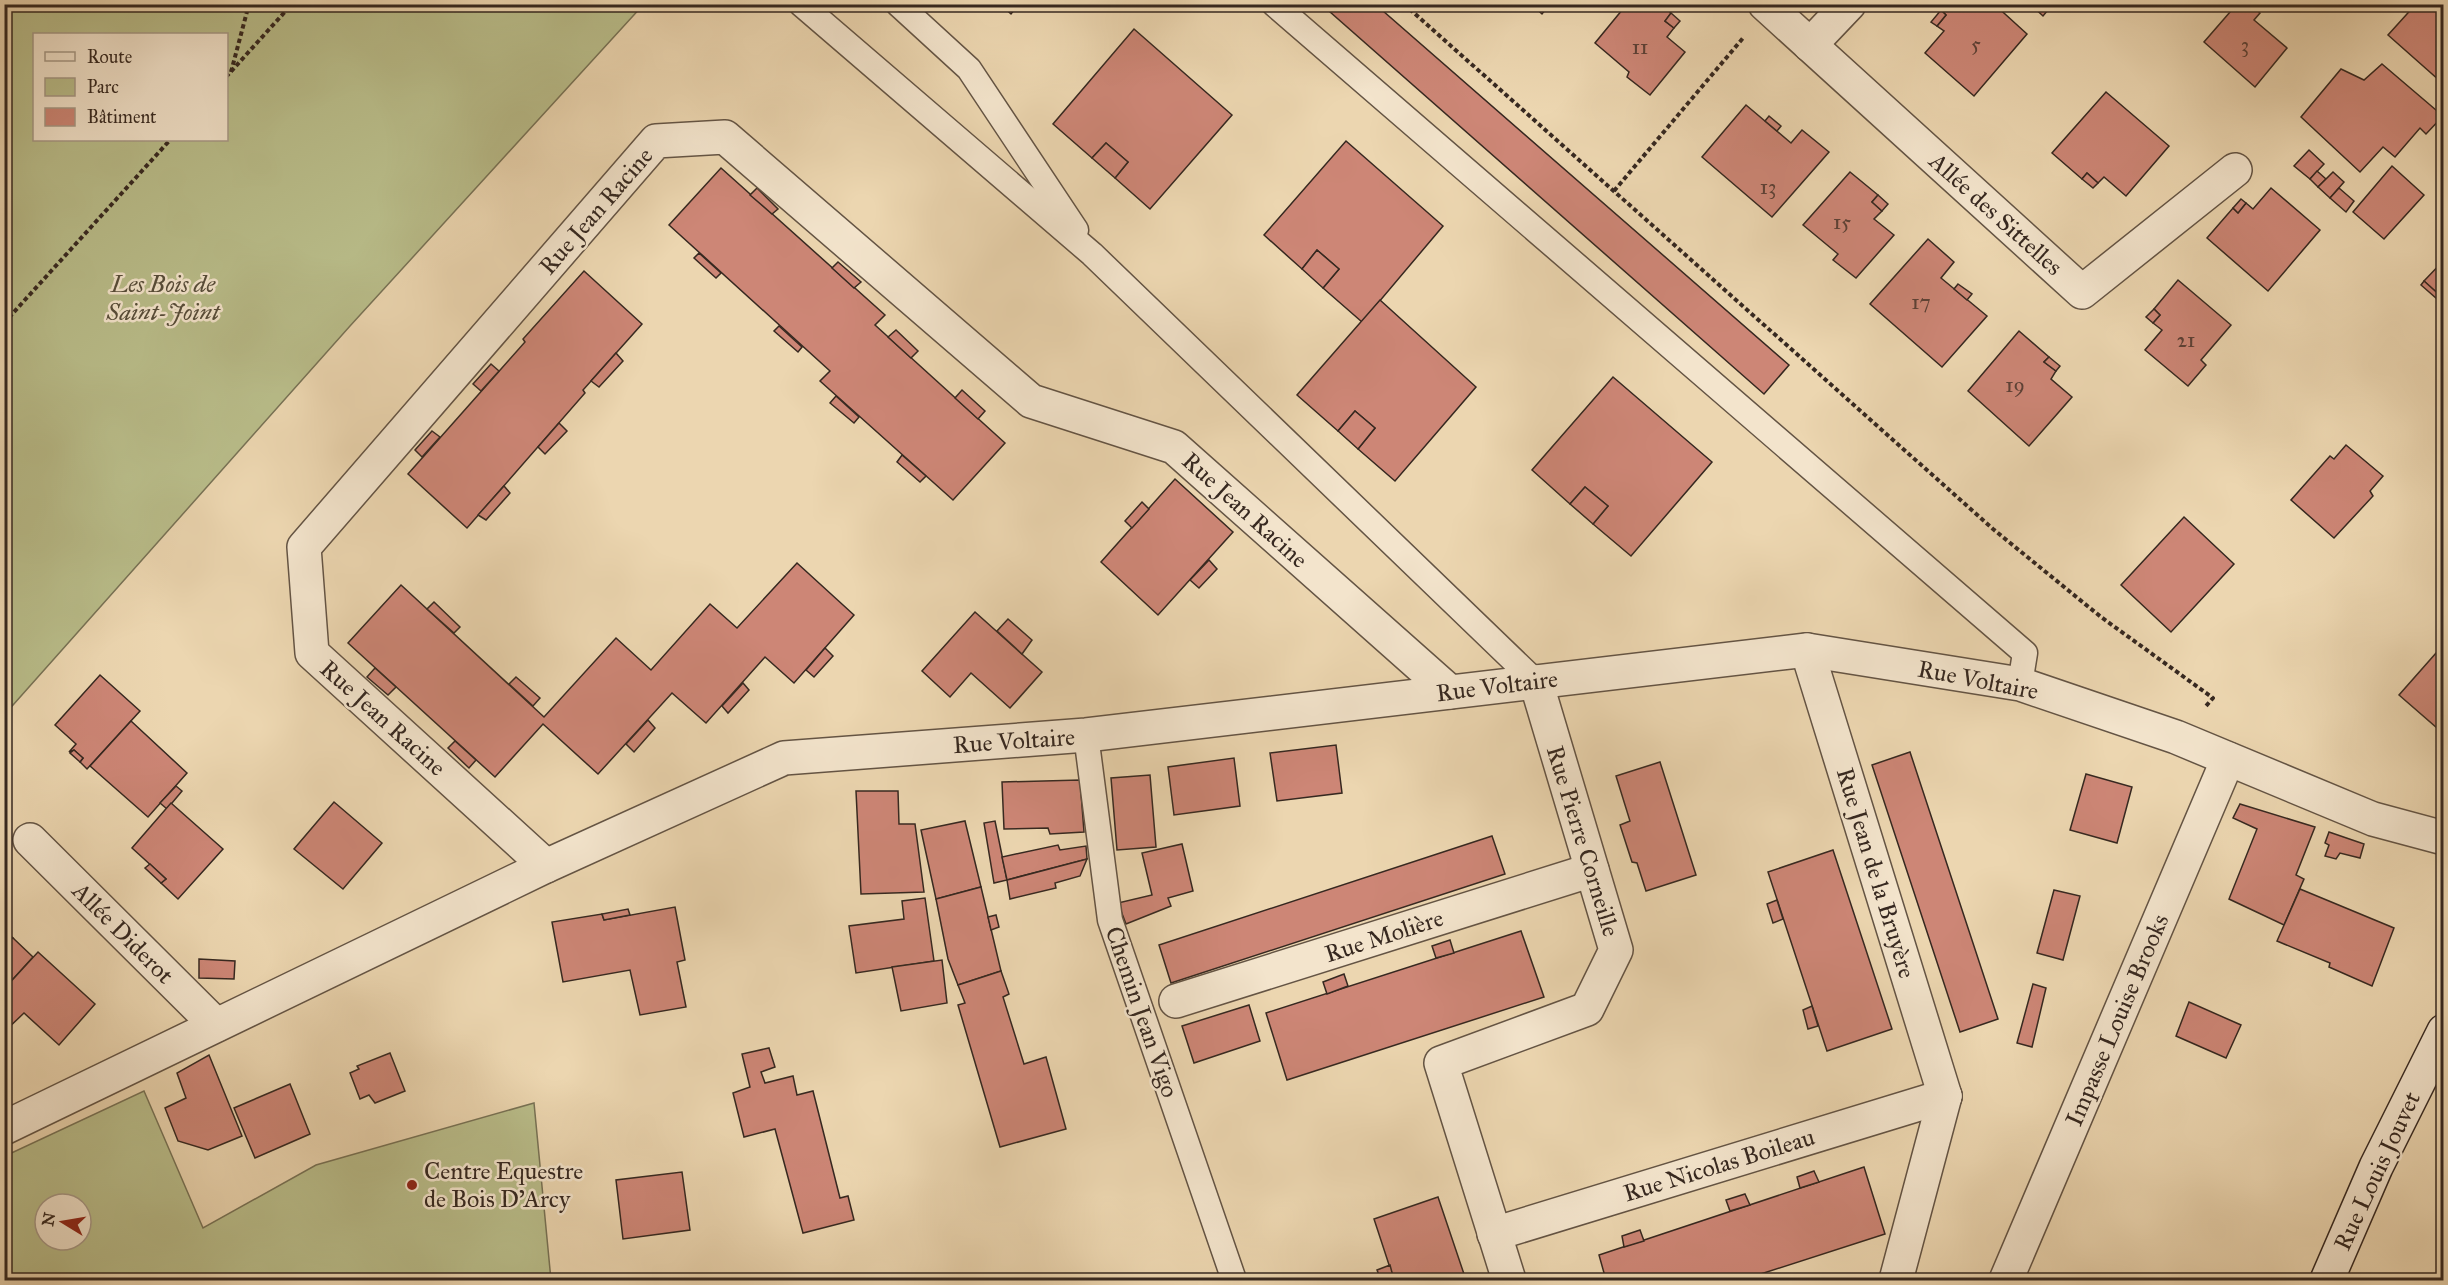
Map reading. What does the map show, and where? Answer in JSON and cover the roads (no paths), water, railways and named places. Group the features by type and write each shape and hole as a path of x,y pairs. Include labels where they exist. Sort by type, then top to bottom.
{"street":[{"path":"1810,45 1849,4"},
{"name":"Allée des Sittelles","path":"1766,6 2082,292 2235,170"},
{"name":"Rue Jean Racine","path":"546,866 312,653 304,547 656,141 725,137 1031,401 1174,447 1450,692"},
{"name":"Rue Voltaire","path":"4,1128 546,866 784,758 1086,735 1807,650 2020,684 2176,737 2373,819 2444,838"},
{"name":"Rue Jean de la Bruyère","path":"1807,650 1944,1096"},
{"name":"Rue Pierre Corneille","path":"1509,1281 1441,1063 1587,1009 1616,950 1536,682"},
{"name":"Impasse Louise Brooks","path":"2006,1281 2228,759"},
{"name":"Allée Diderot","path":"30,840 216,1025"},
{"name":"Rue Molière","path":"1176,1001 1592,870"},
{"name":"Rue Louis Jouvet","path":"2327,1281 2376,1167 2444,1030"},
{"path":"1896,1281 1944,1096"},
{"name":"Rue Nicolas Boileau","path":"1494,1234 1944,1096"}],"lane":[{"path":"801,4 1092,254 1536,682"},
{"path":"898,4 969,69 1092,254"},
{"path":"1274,4 2025,653 2020,684"},
{"name":"Chemin Jean Vigo","path":"1086,735 1110,920 1234,1281"}],"place":[{"name":"Centre Equestre de Bois D'Arcy","path":"412,1185"}],"park label":[{"name":"Les Bois de Saint-Joint","path":"163,298"}]}
